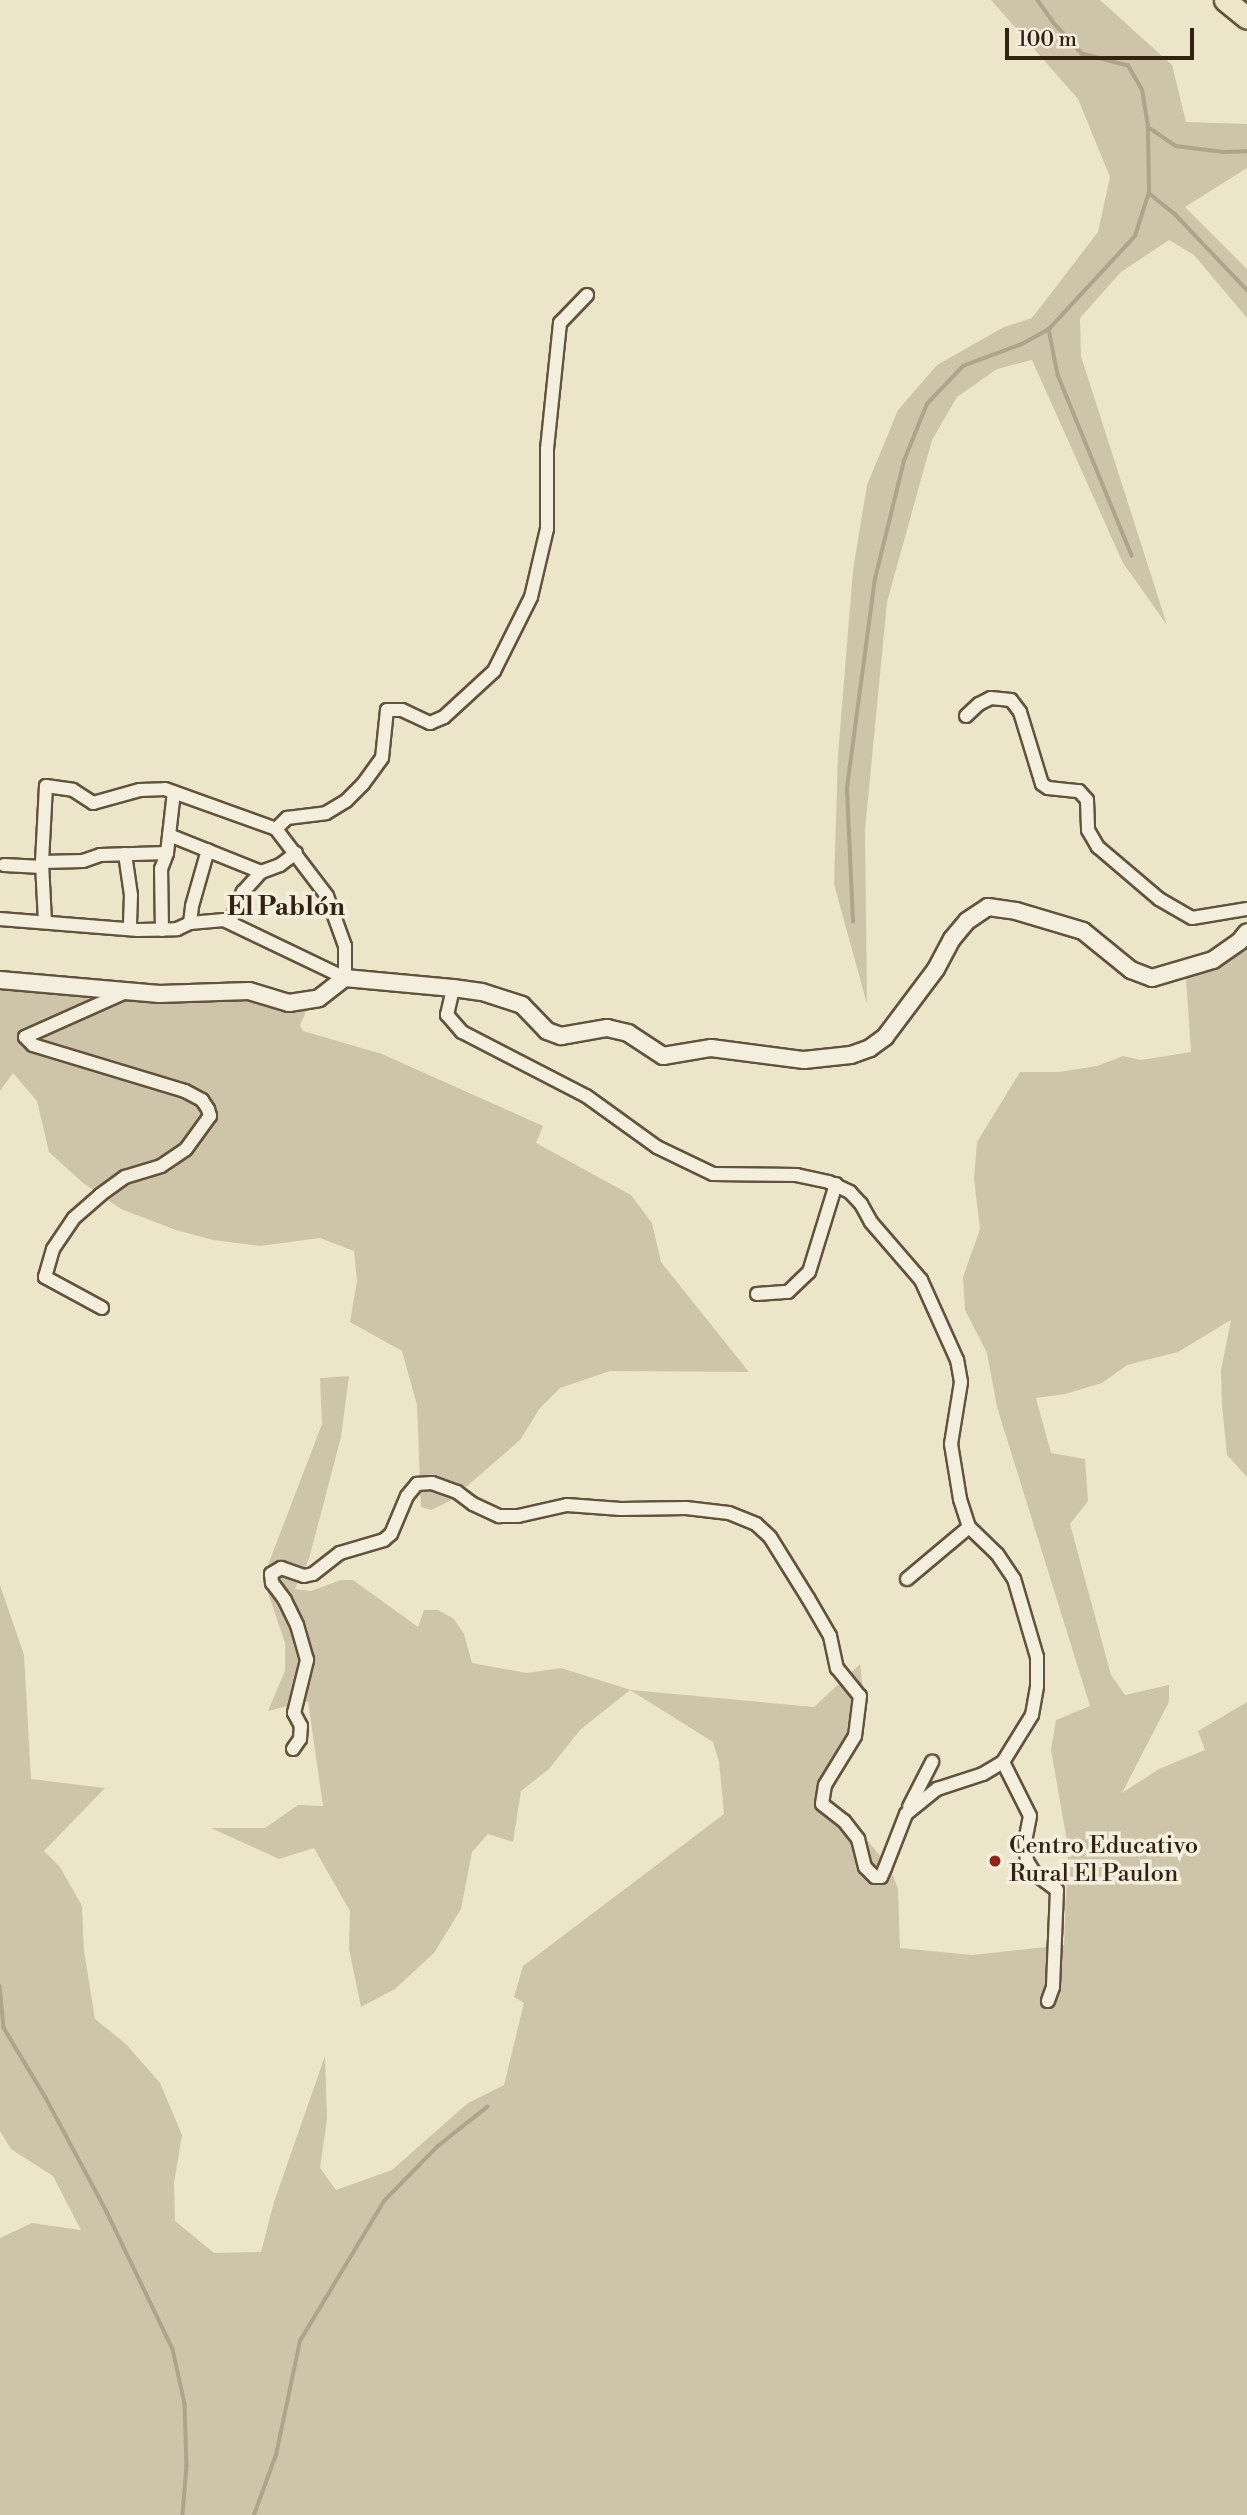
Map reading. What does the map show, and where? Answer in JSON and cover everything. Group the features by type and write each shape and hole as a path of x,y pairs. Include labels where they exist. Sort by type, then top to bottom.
{"highway":[{"path":"1225,0 1247,18"}],"street":[{"path":"276,829 287,818 326,813 346,801 363,784 382,758 387,710 402,710 430,723 444,717 494,671 531,597 547,529 547,449 560,323 587,295"},
{"path":"967,716 979,704 991,698 1011,700 1020,712 1042,784 1048,788 1079,791 1087,800 1088,830 1098,847 1159,899 1192,918 1247,909"},
{"path":"45,922 42,864 46,786 73,790 93,803 149,788 174,792 276,829 327,896 345,946 345,978"},
{"path":"162,930 161,869 167,853 174,792"},
{"path":"169,835 261,872"},
{"path":"190,923 192,906 208,850"},
{"path":"4,865 76,862 100,855 167,853"},
{"path":"230,922 243,892 261,872 280,865 296,853"},
{"path":"125,854 131,895 130,929"},
{"path":"0,919 162,930 177,929 190,923 230,922 345,978 492,994 522,1005 547,1031 561,1036 607,1028 628,1033 663,1056 711,1048 804,1060 850,1055 870,1048 885,1037 936,969 952,939 967,921 988,907 1016,911 1083,931 1131,970 1152,978 1213,960 1240,941 1247,932"},
{"path":"0,980 191,995 225,990 249,991 289,1003 319,998 345,978"},
{"path":"453,988 447,1015 462,1032 586,1096 639,1136 697,1168 728,1176 753,1173 797,1175 836,1184 862,1204 871,1222 921,1280 952,1349 961,1382 951,1444 960,1499 969,1527 997,1554 1014,1579 1037,1657 1037,1686 1032,1714 1003,1762 983,1774 937,1789 906,1814"},
{"path":"102,1308 45,1277 53,1249 74,1218 100,1195 125,1177 161,1166 186,1149 210,1116 208,1109 185,1091 33,1045 25,1037 126,992"},
{"path":"757,1294 788,1292 809,1272 836,1184"},
{"path":"293,1749 300,1739 301,1726 295,1713 307,1660 297,1625 285,1600 272,1583 271,1574 281,1568 304,1576 313,1574 340,1553 384,1539 391,1534 407,1496 417,1483 432,1483 457,1492 473,1504 499,1516 518,1516 566,1505 621,1509 714,1510 756,1524 769,1537 830,1636 837,1668 860,1696 855,1737 825,1785 822,1804 844,1821 858,1839 865,1867 875,1877 881,1877 886,1868 906,1814 932,1762"},
{"path":"907,1579 969,1527"},
{"path":"1003,1762 1030,1816 1025,1842 1027,1861 1035,1874 1057,1890 1054,1987 1048,2001"}],"shaded area":[{"path":"991,0 1100,0 1172,65 1186,122 1247,124 1247,168 1185,207 1247,269 1247,318 1194,255 1169,240 1121,272 1080,318 1081,356 1167,625 1123,563 1032,360 997,369 957,397 932,440 887,602 865,830 867,1004 834,884 838,755 853,570 867,485 898,410 937,365 1004,327 1032,318 1098,232 1110,177 1078,99"},
{"path":"1247,937 1247,1477 1227,1455 1222,1406 1221,1370 1231,1320 1178,1352 1127,1365 1102,1383 1065,1394 1036,1398 1051,1453 1085,1459 1088,1501 1070,1524 1111,1675 1125,1695 1169,1685 1169,1702 1122,1793 1159,1769 1205,1750 1198,1731 1247,1702 1247,2515 0,2515 0,2238 32,2223 81,2230 53,2176 11,2149 0,2131 0,1585 24,1655 31,1779 105,1788 44,1851 60,1867 82,1906 84,1951 95,2019 126,2044 160,2083 182,2135 174,2183 175,2221 214,2253 261,2252 274,2202 325,2056 327,2119 320,2168 336,2190 392,2170 468,2103 504,2085 524,2003 514,1997 523,1966 724,1814 719,1762 713,1742 630,1690 580,1730 549,1769 521,1791 513,1842 488,1834 472,1852 461,1909 434,1953 395,1989 361,2007 349,1949 350,1911 314,1848 279,1859 211,1828 265,1828 298,1805 323,1806 308,1701 268,1711 285,1671 285,1643 263,1578 322,1424 320,1378 349,1376 341,1437 309,1559 295,1589 311,1591 341,1580 353,1580 418,1627 424,1610 438,1610 454,1619 464,1634 472,1663 527,1673 561,1668 631,1690 814,1707 860,1664 864,1699 862,1740 833,1789 829,1807 848,1817 890,1868 898,1889 900,1948 972,1955 1064,1945 1068,1847 1051,1750 1056,1720 1090,1706 997,1407 987,1353 965,1310 963,1277 980,1229 974,1179 977,1142 1020,1072 1059,1072 1097,1066 1123,1056 1141,1060 1191,1052 1186,978 1214,963"},
{"path":"0,974 310,1003 300,1025 303,1031 382,1054 543,1126 536,1143 631,1195 652,1223 661,1262 749,1372 610,1371 560,1388 540,1408 520,1440 450,1501 431,1510 421,1507 417,1405 402,1351 350,1322 357,1281 354,1251 320,1238 260,1246 213,1240 176,1230 121,1209 83,1183 49,1152 37,1101 13,1073 0,1091"}],"waterway":[{"path":"853,922 847,788 875,579 904,461 927,404 963,366 1022,344 1049,329 1135,236 1149,192 1148,127 1142,90 1128,66 1082,54 1054,24 1037,0"},
{"path":"1148,127 1176,146 1224,152 1247,151"},
{"path":"1149,193 1175,214 1247,290"},
{"path":"1049,329 1058,375 1132,555"},
{"path":"0,1986 4,2028 46,2098 107,2212 173,2349 185,2404 187,2466 183,2515"},
{"path":"254,2515 276,2455 300,2341 384,2201 438,2146 487,2107"}],"place":[{"name":"Centro Educativo Rural El Paulon","path":"995,1861"}],"district":[{"name":"El Pablón","path":"286,908"}]}
